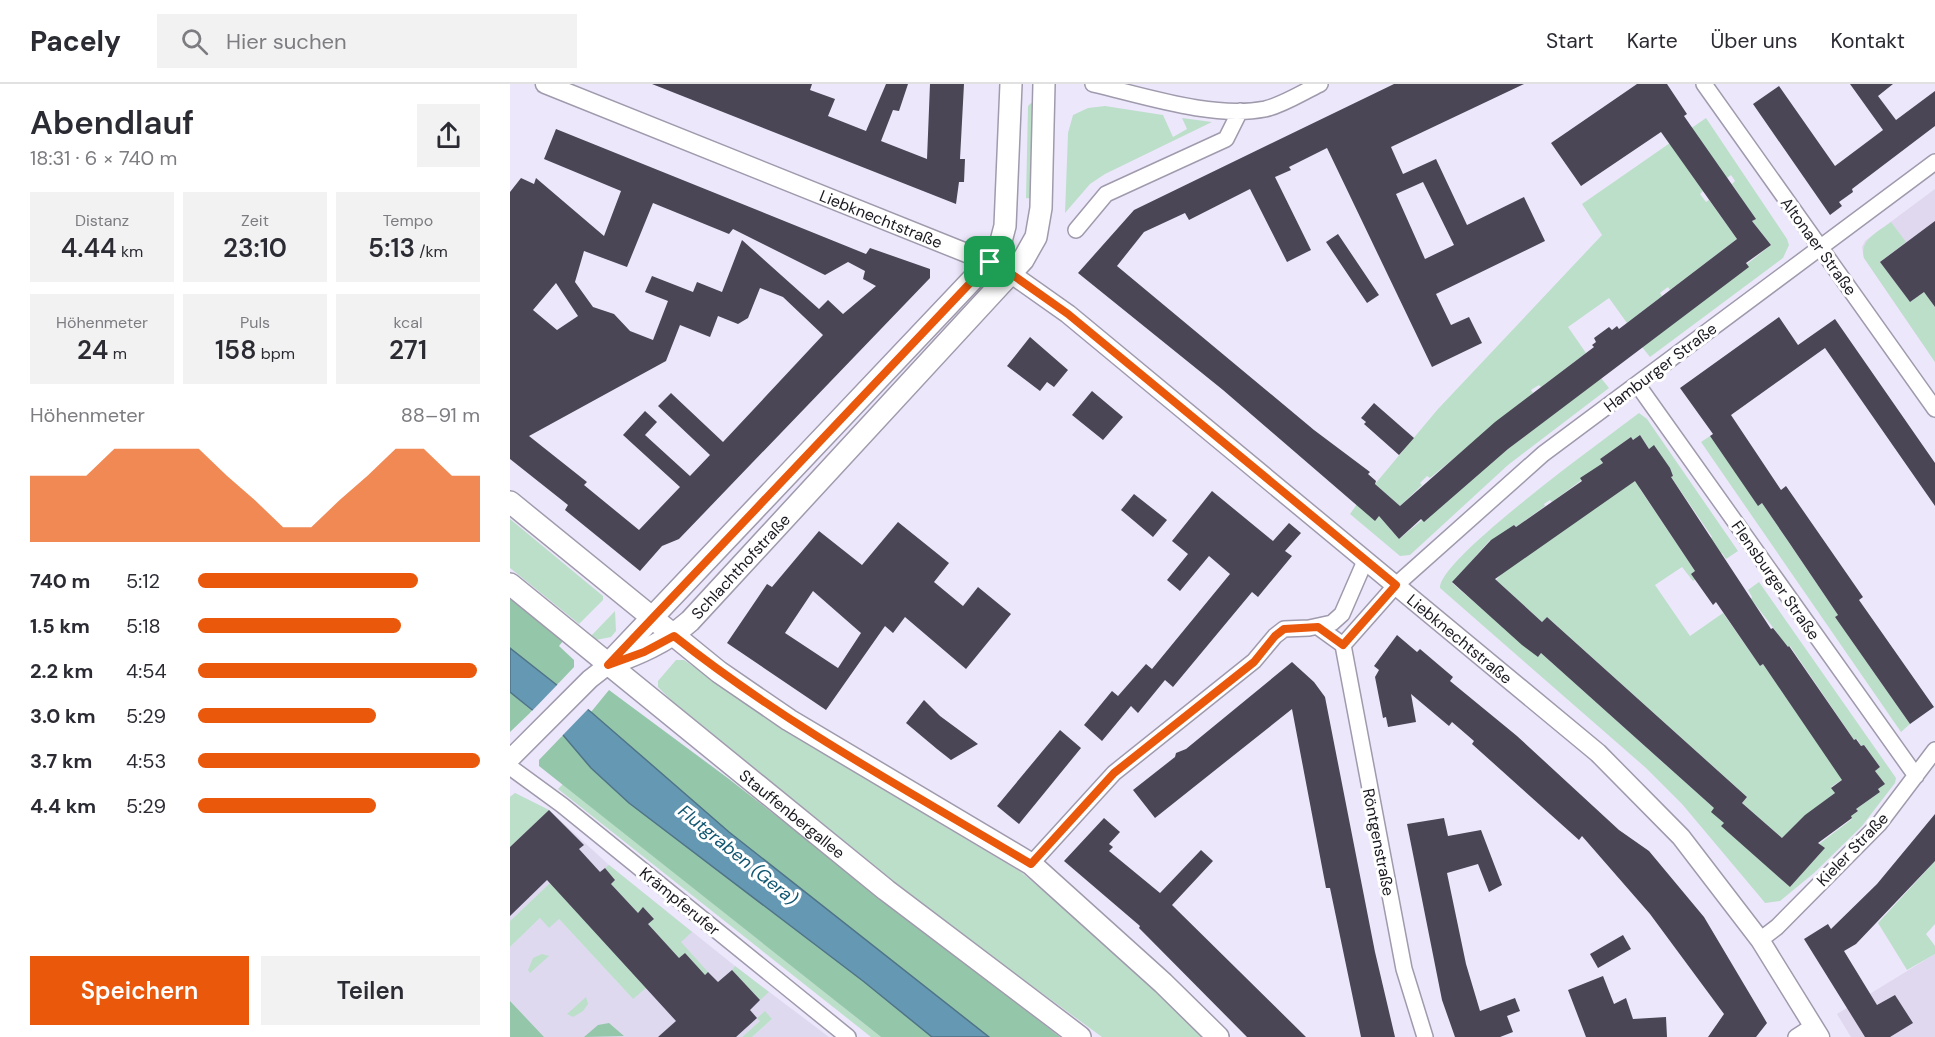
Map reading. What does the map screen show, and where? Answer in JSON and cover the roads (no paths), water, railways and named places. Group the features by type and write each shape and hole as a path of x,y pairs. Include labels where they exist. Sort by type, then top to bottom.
{"main road":[{"name":"Schlachthofstraße","path":"608,665 990,262 1000,245 1005,226 1011,84"},
{"name":"Schlachthofstraße","path":"608,665 644,652 674,636 1010,273 1030,248 1039,224 1044,84"},
{"path":"510,502 708,663 789,720 1031,864 1163,982 1218,1037"},
{"name":"Stauffenbergallee","path":"510,584 886,890 1080,1037"}],"street":[{"name":"Liebknechtstraße","path":"545,84 990,262 1010,273 1105,344 1598,753 1681,837 1760,940 1817,1031"},
{"path":"1093,84 1165,100 1240,111 1268,108 1320,84"},
{"name":"Altonaer Straße","path":"1704,84 1935,409"},
{"path":"1077,230 1106,195 1226,139 1240,111"},
{"name":"Hamburger Straße","path":"1396,585 1543,454 1935,162"},
{"name":"Flensburger Straße","path":"1638,384 1916,776"},
{"path":"1031,864 1114,773 1254,662 1275,636 1284,629 1318,627 1332,623 1342,614 1365,561"},
{"path":"1318,627 1343,645 1396,585"},
{"name":"Röntgenstraße","path":"1343,645 1404,969 1425,1037"},
{"path":"516,753 590,679 608,665"},
{"name":"Kieler Straße","path":"1760,940 1777,927 1879,824 1935,750"},
{"name":"Krämpferufer","path":"510,767 562,805 848,1037"},
{"path":"1796,1037 1817,1031"}],"water":[{"name":"Flutgraben (Gera)","path":"510,648 591,712 729,832 989,1037 932,1037 863,981 629,803 591,768 563,735 510,692"}]}
